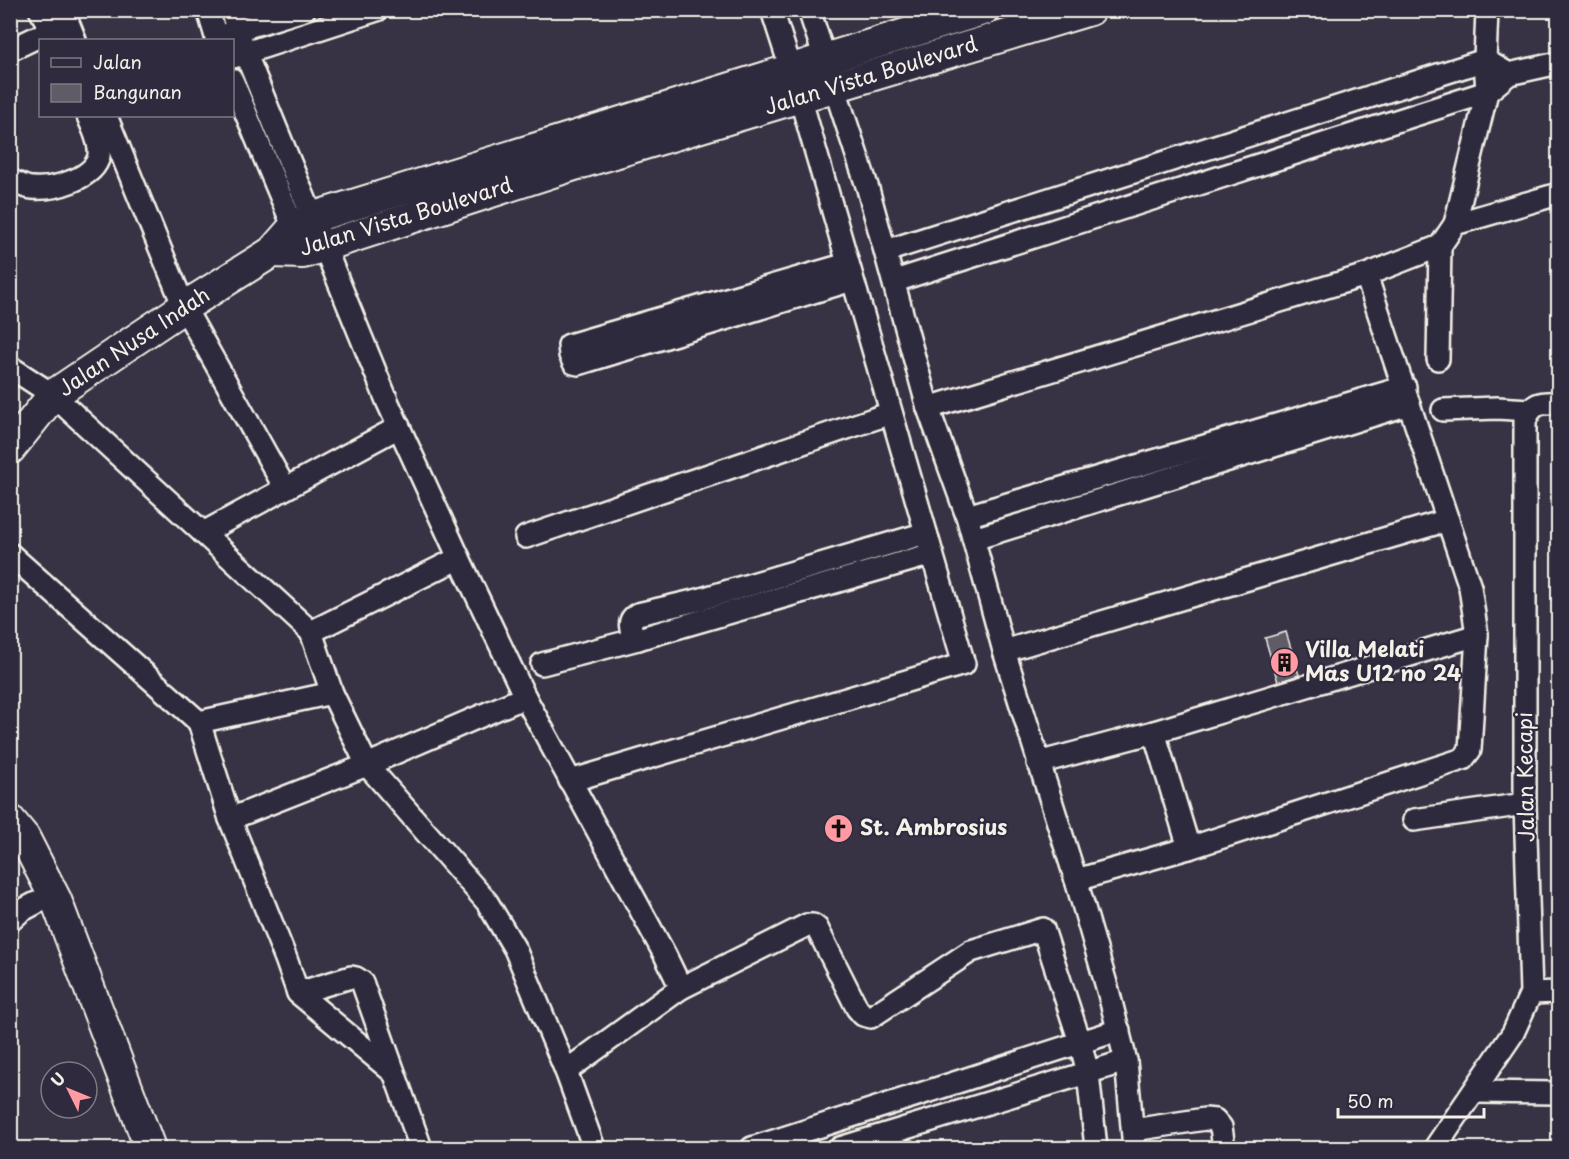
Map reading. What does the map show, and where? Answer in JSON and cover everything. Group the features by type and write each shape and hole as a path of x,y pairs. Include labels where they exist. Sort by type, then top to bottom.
{"street":[{"path":"40,10 54,35"},
{"path":"63,10 75,39"},
{"path":"208,10 216,39"},
{"path":"217,39 234,20 304,10"},
{"path":"239,54 377,10"},
{"path":"570,781 964,664 772,10"},
{"path":"809,10 868,189 928,408 967,516 1004,651 1076,880 1119,1030 1134,1139 1205,1119 1215,1120 1221,1127 1224,1149"},
{"name":"Jalan Vista Boulevard","path":"830,73 983,10"},
{"name":"Jalan Vista Boulevard","path":"272,252 309,235 571,166 830,73 1090,10"},
{"path":"1438,359 1440,246 1455,224 1487,92 1486,10"},
{"path":"234,20 239,54 309,235"},
{"path":"10,50 39,40"},
{"path":"886,251 1485,60 1509,74"},
{"path":"895,281 1487,92 1509,74 1558,63"},
{"path":"234,84 309,235 525,698 681,988"},
{"path":"10,180 32,188 66,184 88,174 99,156 97,138 88,117"},
{"path":"106,117 184,307 285,488"},
{"path":"1270,129 1278,159"},
{"path":"1082,189 1091,218"},
{"path":"1455,224 1558,194"},
{"path":"928,408 1366,274 1440,246"},
{"name":"Jalan Nusa Indah","path":"10,449 53,395 184,307 272,252"},
{"path":"850,272 578,364 574,363 570,355 570,345 850,272"},
{"path":"1076,880 1190,848 1463,759 1470,750 1477,635 1470,587 1366,274"},
{"path":"10,367 53,395 311,632 332,693 367,765 487,902 515,950 566,1071 594,1149"},
{"path":"967,516 1407,396"},
{"path":"974,539 1407,396"},
{"path":"1443,410 1497,408 1530,410 1538,404 1558,403"},
{"name":"Jalan Kecapi","path":"1435,1149 1512,1033 1531,993 1525,804 1525,421 1530,410"},
{"path":"526,537 891,413"},
{"path":"203,533 399,427"},
{"path":"1004,651 1448,520"},
{"path":"638,639 632,634 630,624 633,617 638,614 698,600 926,533"},
{"path":"10,554 199,722 230,819 298,993 394,1073"},
{"path":"542,664 638,639 932,554"},
{"path":"311,632 459,558"},
{"path":"1038,763 1154,732 1477,635"},
{"path":"199,722 332,693"},
{"path":"230,819 367,765 525,698"},
{"path":"1154,732 1190,848"},
{"path":"1414,820 1525,804"},
{"path":"10,820 24,837 56,900 150,1149"},
{"path":"10,854 36,903 131,1149"},
{"path":"10,921 21,911 36,903"},
{"path":"566,1071 681,988 807,925 817,928 857,1008 863,1015 871,1017 971,951 1043,930 1088,1073 1096,1149"},
{"path":"298,993 351,977 362,982 421,1149"},
{"path":"1531,993 1558,992"},
{"path":"752,1149 1119,1030"},
{"path":"840,1149 1125,1061"},
{"path":"1474,1092 1558,1093"}],"building":[{"name":"Villa Melati Mas U12 no 24","path":"1286,632 1299,675 1278,682 1265,638"}],"place":[{"name":"Villa Melati Mas U12 no 24","path":"1284,662"},
{"name":"St. Ambrosius","path":"839,828"}]}
